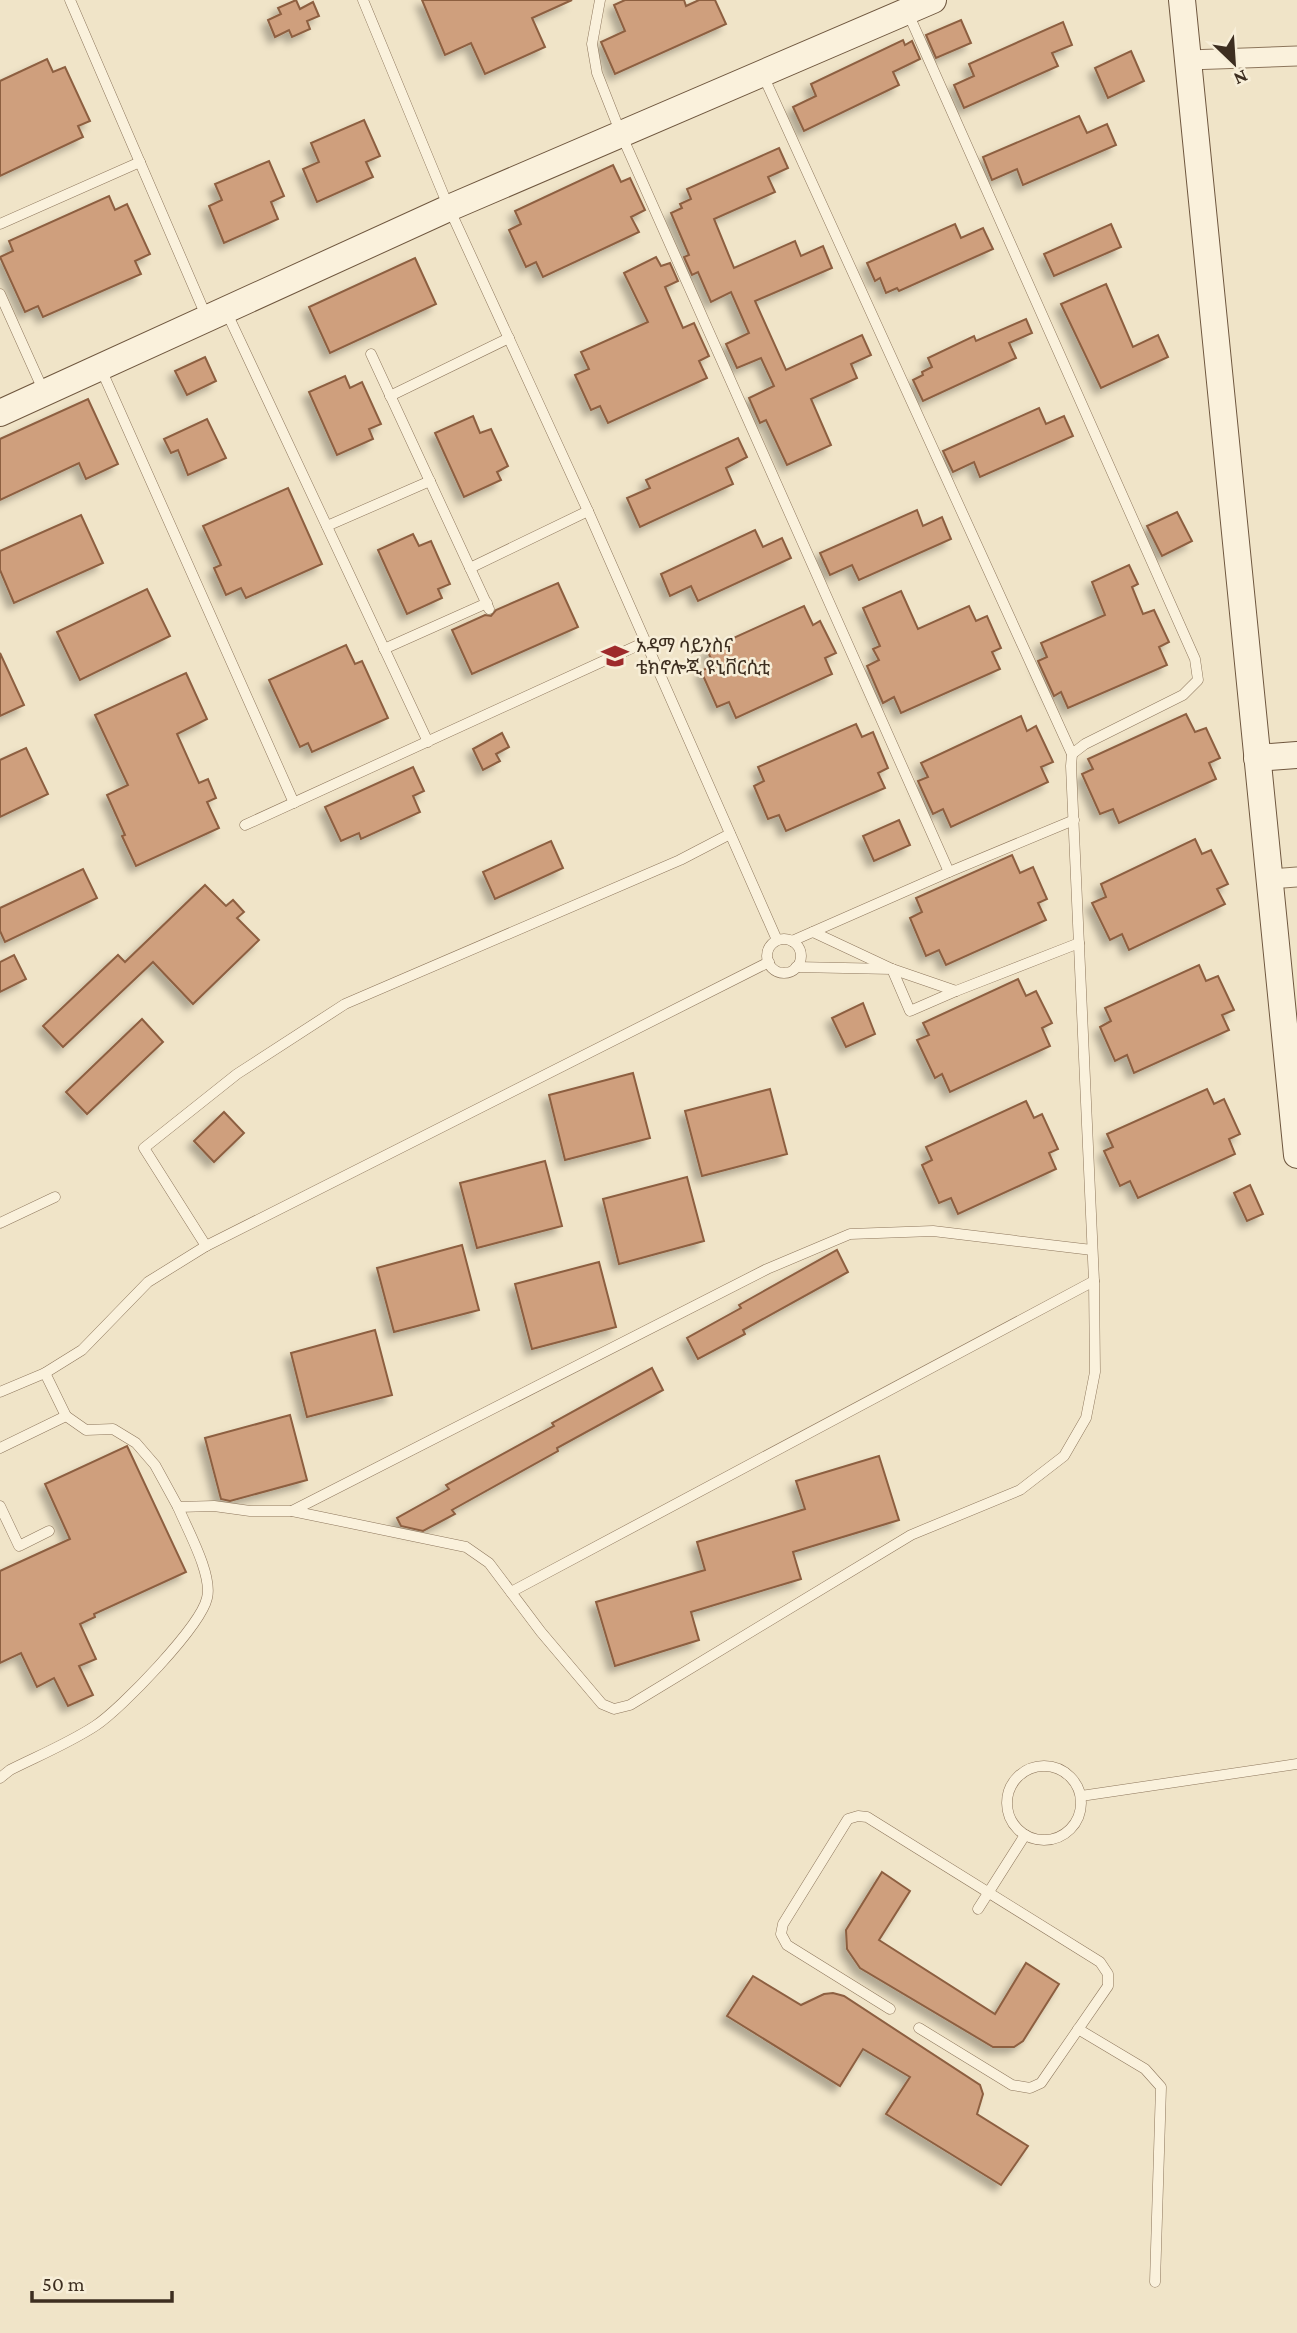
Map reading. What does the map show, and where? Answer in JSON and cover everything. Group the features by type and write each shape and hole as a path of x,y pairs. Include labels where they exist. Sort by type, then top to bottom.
{"street":[{"path":"0,413 449,208 762,73 905,5 933,0"},
{"path":"1182,0 1269,879 1290,1016 1297,1151"},
{"path":"1189,60 1297,56"},
{"path":"1257,758 1297,755"},
{"path":"1269,879 1297,877"}],"lane":[{"path":"70,0 140,162 327,526 428,741"},
{"path":"363,0 449,208 588,511 777,940"},
{"path":"600,0 592,44 597,73 621,134 949,872"},
{"path":"905,5 1195,659 1198,680 1183,695 1084,744 1072,754"},
{"path":"178,1507 214,1506 250,1511 292,1511 466,1547 489,1563 541,1632 602,1704 614,1709 630,1705 911,1535 1020,1490 1064,1456 1086,1418 1095,1371 1094,1281 1072,754 762,73"},
{"path":"0,224 140,162"},
{"path":"0,294 44,393"},
{"path":"390,396 509,338"},
{"path":"371,354 488,606 384,649"},
{"path":"100,368 294,803"},
{"path":"327,526 430,481"},
{"path":"470,568 588,511"},
{"path":"245,825 645,642"},
{"path":"792,941 1074,820"},
{"path":"206,1246 144,1148 237,1074 345,1004 668,866 730,834"},
{"path":"813,932 892,969 956,990"},
{"path":"777,940 792,941 801,955 796,967 791,971 778,971 769,962 768,950 777,940"},
{"path":"892,969 910,1011 956,990 1079,943"},
{"path":"0,1392 45,1373 82,1350 148,1282 206,1246 769,962"},
{"path":"796,967 892,969"},
{"path":"0,1223 55,1197"},
{"path":"292,1511 767,1269 850,1234 933,1231 1092,1250"},
{"path":"511,1592 1094,1281"},
{"path":"0,1778 10,1770 95,1726 110,1714 185,1636 200,1616 208,1596 206,1575 178,1507 155,1465 136,1443 113,1429 86,1430 66,1416 45,1373"},
{"path":"0,1448 66,1416"},
{"path":"0,1506 19,1545 49,1531"},
{"path":"1080,1796 1297,1764"},
{"path":"1042,1766 1053,1767 1071,1777 1080,1796 1078,1817 1065,1833 1045,1840 1025,1835 1010,1820 1006,1799 1014,1780 1022,1772 1042,1766"},
{"path":"890,2009 787,1945 781,1934 783,1924 848,1819 858,1816 867,1817 1100,1962 1108,1974 1108,1986 1041,2083 1030,2088 1012,2085 919,2028"},
{"path":"978,1909 1025,1835"},
{"path":"1078,2029 1145,2069 1161,2087 1155,2282"}],"building":[{"path":"296,0 300,9 313,2 319,16 307,21 310,29 292,37 289,30 275,37 268,20 281,14 278,8"},
{"path":"422,0 572,0 532,18 545,47 485,74 471,43 445,55"},
{"path":"625,0 684,0 686,6 699,0 715,0 726,24 615,74 601,42 625,31 614,5"},
{"path":"961,20 971,43 936,58 926,35"},
{"path":"1063,22 1072,45 1052,53 1058,66 964,108 954,85 974,76 969,64"},
{"path":"903,40 905,45 912,41 920,59 893,72 899,85 804,131 793,107 816,96 811,84"},
{"path":"1131,51 1144,81 1108,98 1095,68"},
{"path":"47,59 53,72 65,67 90,121 78,126 83,137 0,176 0,81"},
{"path":"1079,116 1087,133 1107,124 1116,145 1023,185 1017,169 992,180 983,157"},
{"path":"364,120 380,156 366,162 373,177 317,202 303,169 319,162 311,143"},
{"path":"779,148 788,168 768,177 775,192 714,219 734,268 795,241 801,256 823,246 832,268 755,301 786,370 862,335 871,355 851,364 857,378 811,399 831,445 787,465 766,420 760,423 749,398 774,386 761,358 737,368 726,344 749,333 731,292 711,302 698,272 692,275 684,257 689,255 671,213 682,208 680,204 691,199 687,189"},
{"path":"269,161 284,196 271,202 278,219 224,243 209,206 222,200 215,184"},
{"path":"613,165 621,182 630,178 645,210 631,217 639,232 543,277 536,262 526,267 509,230 521,224 515,211"},
{"path":"109,196 115,210 127,204 150,254 135,261 141,274 43,317 38,306 25,312 0,257 13,251 9,241"},
{"path":"955,224 961,238 983,228 993,249 899,291 897,288 886,293 880,278 875,281 867,263"},
{"path":"1111,224 1121,247 1054,276 1044,254"},
{"path":"656,257 661,266 670,263 678,281 665,287 683,328 694,323 709,356 699,361 707,378 608,423 600,406 591,410 575,375 589,369 581,352 648,322 624,273"},
{"path":"415,258 436,304 330,353 309,307"},
{"path":"1106,284 1133,347 1158,335 1168,357 1101,388 1061,304"},
{"path":"1026,319 1032,333 1009,343 1016,358 923,401 913,380 932,367 928,358 974,336 976,341"},
{"path":"205,357 216,381 187,395 175,371"},
{"path":"345,376 350,388 362,382 381,424 369,429 373,439 337,455 309,392"},
{"path":"88,399 118,464 86,479 79,463 0,500 0,439"},
{"path":"1039,408 1046,424 1064,416 1073,436 980,477 974,462 953,472 943,451"},
{"path":"473,416 480,433 491,429 508,466 497,472 501,480 464,497 435,433"},
{"path":"207,419 226,458 188,475 178,450 171,453 164,439"},
{"path":"738,438 747,457 726,468 733,484 640,527 627,498 650,488 646,480"},
{"path":"288,488 322,564 246,598 241,588 226,595 214,568 221,565 203,526"},
{"path":"917,510 923,526 942,517 951,539 859,580 852,565 830,575 820,553"},
{"path":"1177,512 1192,541 1162,556 1147,526"},
{"path":"81,515 103,563 14,603 0,570 0,551"},
{"path":"755,530 763,547 782,538 791,558 698,601 691,586 670,596 661,574"},
{"path":"413,534 419,546 431,541 450,584 438,589 442,598 407,614 378,550"},
{"path":"1129,565 1138,584 1132,587 1143,614 1154,610 1169,642 1159,647 1167,665 1068,708 1061,692 1054,696 1038,661 1047,657 1041,643 1105,615 1092,582"},
{"path":"558,583 578,627 472,674 452,630 485,615 491,616 496,610"},
{"path":"147,589 170,636 80,680 57,632"},
{"path":"901,591 918,629 969,606 976,621 987,616 1001,648 992,652 1000,669 901,713 894,697 883,703 867,666 879,660 873,649 880,646 863,608"},
{"path":"804,606 813,625 820,621 836,653 825,658 832,674 736,718 729,702 717,707 701,671 714,665 707,650"},
{"path":"346,645 355,664 362,661 388,718 312,752 308,743 300,747 269,680"},
{"path":"0,653 24,705 0,716"},
{"path":"186,673 207,719 177,734 199,783 208,779 216,798 207,802 219,828 136,866 107,795 128,785 95,715"},
{"path":"1186,714 1195,732 1206,728 1220,758 1209,763 1216,779 1119,823 1113,809 1100,814 1082,774 1093,769 1088,759"},
{"path":"1021,716 1027,731 1036,726 1053,762 1041,767 1048,782 951,827 943,809 933,814 918,781 928,777 921,763"},
{"path":"856,724 862,737 873,732 888,768 878,773 885,788 786,831 779,815 768,819 754,786 764,781 758,767"},
{"path":"502,733 509,747 496,754 500,761 483,770 473,749"},
{"path":"26,748 48,794 0,817 0,760"},
{"path":"413,767 424,791 413,796 420,812 361,839 359,833 341,841 325,807"},
{"path":"899,820 910,845 874,861 863,836"},
{"path":"1195,839 1202,854 1211,850 1228,884 1217,889 1225,904 1129,950 1122,934 1110,940 1092,903 1106,897 1101,884"},
{"path":"551,841 563,868 495,899 483,872"},
{"path":"1012,855 1020,873 1033,867 1047,899 1038,903 1046,920 946,965 939,950 926,956 910,918 922,912 916,898"},
{"path":"83,869 97,898 5,942 0,931 0,908"},
{"path":"205,885 226,906 233,900 244,912 237,918 259,940 193,1004 153,962 63,1047 43,1026 118,955 125,962"},
{"path":"14,955 26,979 0,992 0,962"},
{"path":"1199,965 1206,981 1218,976 1234,1010 1222,1015 1229,1030 1134,1073 1127,1055 1115,1061 1100,1027 1111,1021 1105,1008"},
{"path":"1018,979 1026,996 1036,991 1052,1023 1042,1028 1050,1046 950,1092 942,1074 935,1078 917,1040 929,1035 923,1023"},
{"path":"863,1003 875,1034 846,1047 832,1018"},
{"path":"142,1019 163,1042 87,1114 66,1092"},
{"path":"633,1073 650,1138 565,1160 549,1095"},
{"path":"770,1089 787,1154 702,1176 685,1111"},
{"path":"1207,1089 1214,1104 1224,1099 1240,1134 1229,1139 1235,1154 1138,1198 1130,1181 1120,1186 1104,1151 1113,1147 1107,1134"},
{"path":"1026,1101 1034,1118 1042,1114 1058,1149 1049,1153 1056,1169 958,1214 951,1198 939,1203 922,1165 932,1160 926,1147"},
{"path":"224,1112 244,1133 214,1162 194,1141"},
{"path":"545,1161 562,1226 477,1248 460,1183"},
{"path":"687,1177 704,1241 619,1264 603,1199"},
{"path":"1250,1185 1263,1214 1247,1221 1234,1193"},
{"path":"462,1245 479,1310 394,1332 377,1268"},
{"path":"837,1250 848,1272 743,1330 745,1334 698,1359 687,1338 741,1308 739,1305"},
{"path":"599,1262 616,1327 532,1349 515,1284"},
{"path":"375,1330 392,1395 307,1417 291,1353"},
{"path":"652,1368 663,1390 557,1448 558,1451 452,1510 455,1514 423,1531 401,1526 397,1518 449,1489 446,1485"},
{"path":"290,1415 307,1480 230,1501 221,1499 205,1438"},
{"path":"127,1446 186,1572 94,1614 95,1617 80,1624 96,1659 79,1666 93,1695 68,1706 54,1678 37,1687 21,1653 0,1663 0,1571 70,1539 45,1484"},
{"path":"879,1456 899,1520 793,1552 801,1579 691,1612 699,1640 615,1666 596,1602 705,1570 697,1542 805,1509 796,1481"},
{"path":"882,1872 910,1891 879,1940 995,2014 1026,1963 1059,1984 1023,2041 1014,2047 993,2047 860,1968 847,1949 846,1930"},
{"path":"753,1976 801,2005 824,1994 844,1996 980,2085 983,2094 977,2114 1028,2146 1001,2185 886,2114 910,2077 863,2049 840,2086 727,2016"}],"place":[{"name":"አዳማ ሳይንስና ቴክኖሎጂ ዩኒቨርሲቲ","path":"615,656"}]}
